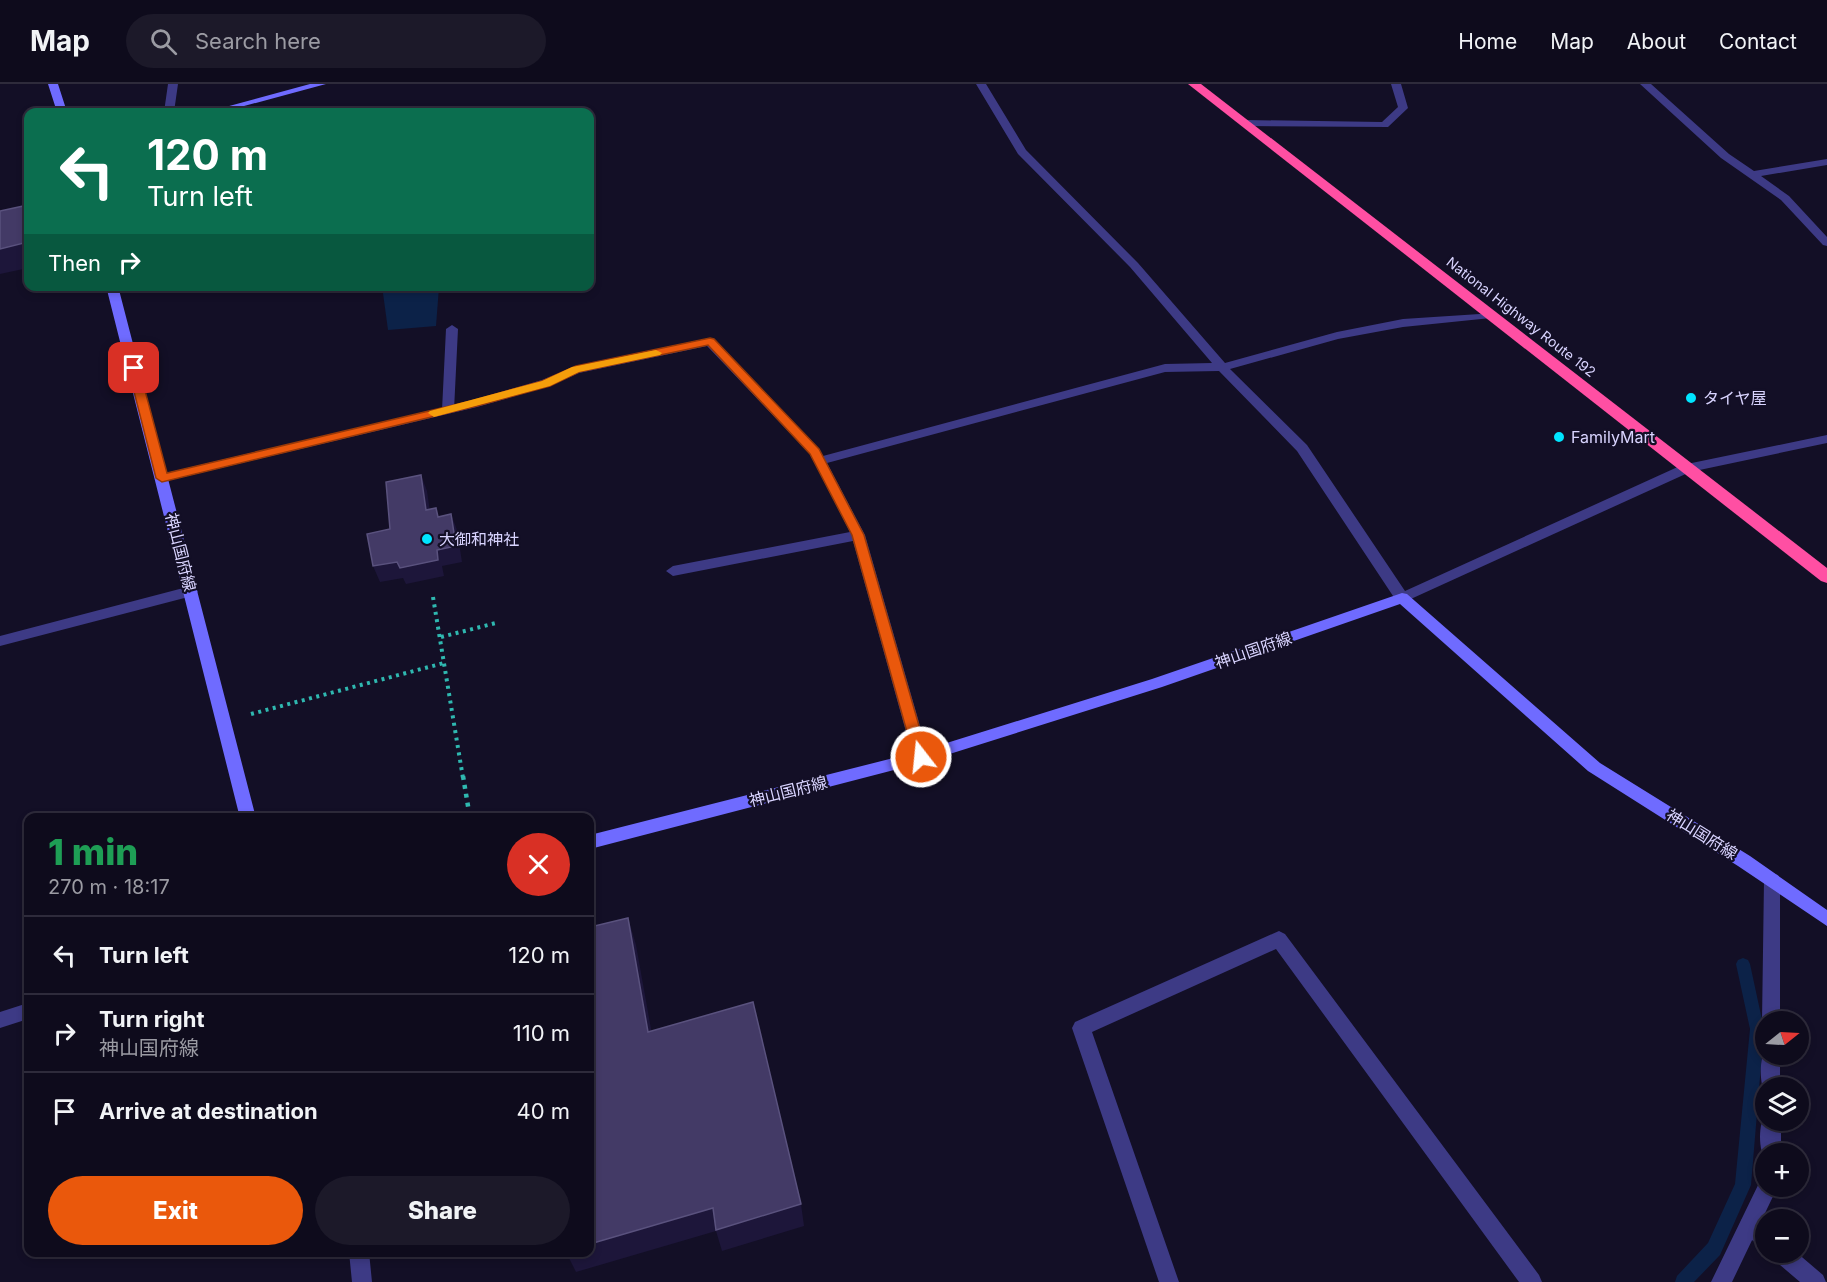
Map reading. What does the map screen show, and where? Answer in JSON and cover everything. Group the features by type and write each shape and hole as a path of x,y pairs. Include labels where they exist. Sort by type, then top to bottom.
{"highway":[{"name":"National Highway Route 192","path":"1194,84 1827,576"}],"main road":[{"path":"53,84 61,108"},
{"path":"228,108 321,84"},
{"name":"神山国府線","path":"113,291 247,813"},
{"name":"神山国府線","path":"594,841 921,757 1157,683 1402,598 1594,767 1772,880 1827,919"}],"street":[{"path":"170,108 173,84"},
{"path":"981,84 1022,152 1134,265 1222,367 1302,448 1402,598 1687,468 1827,439"},
{"path":"1245,123 1385,125 1403,108 1396,84"},
{"path":"1645,84 1725,156 1785,198 1827,243"},
{"path":"1751,175 1827,162"},
{"path":"819,461 1165,368 1222,367 1403,323 1491,315"},
{"path":"447,410 452,329"},
{"path":"162,478 447,410 546,383 576,370 710,342 815,452 858,535 921,757"},
{"path":"673,571 858,535"},
{"path":"0,641 191,591"},
{"path":"1771,1011 1772,880"},
{"path":"1169,1282 1081,1028 1279,939 1532,1282"},
{"path":"0,1020 24,1012"},
{"path":"1721,1282 1763,1197"},
{"path":"1749,1226 1755,1231"},
{"path":"360,1257 362,1282"},
{"path":"1793,1263 1816,1282"}],"path":[{"path":"433,597 469,813"},
{"path":"441,637 496,623"},
{"path":"223,721 444,663"}],"water":[{"path":"439,291 436,326 388,330 383,293"}],"building":[{"path":"24,206 24,243 0,249 0,211"},
{"name":"大御和神社","path":"421,475 426,510 436,508 438,517 451,514 456,546 437,550 438,560 400,568 397,562 373,566 367,534 390,529 386,482"},
{"path":"628,918 648,1032 753,1002 801,1204 716,1230 713,1208 594,1243 594,926"}],"waterway":[{"path":"1683,1282 1714,1249 1743,1185 1757,1029 1743,964"}],"slow traffic":[{"path":"434,413 546,383 576,370 656,353"}],"place":[{"name":"タイヤ屋","path":"1691,398"},
{"name":"FamilyMart","path":"1559,437"},
{"name":"大御和神社","path":"427,539"}],"route":[{"path":"134,368 162,478 473,404 546,383 576,370 710,342 815,452 858,535 921,757"}]}
